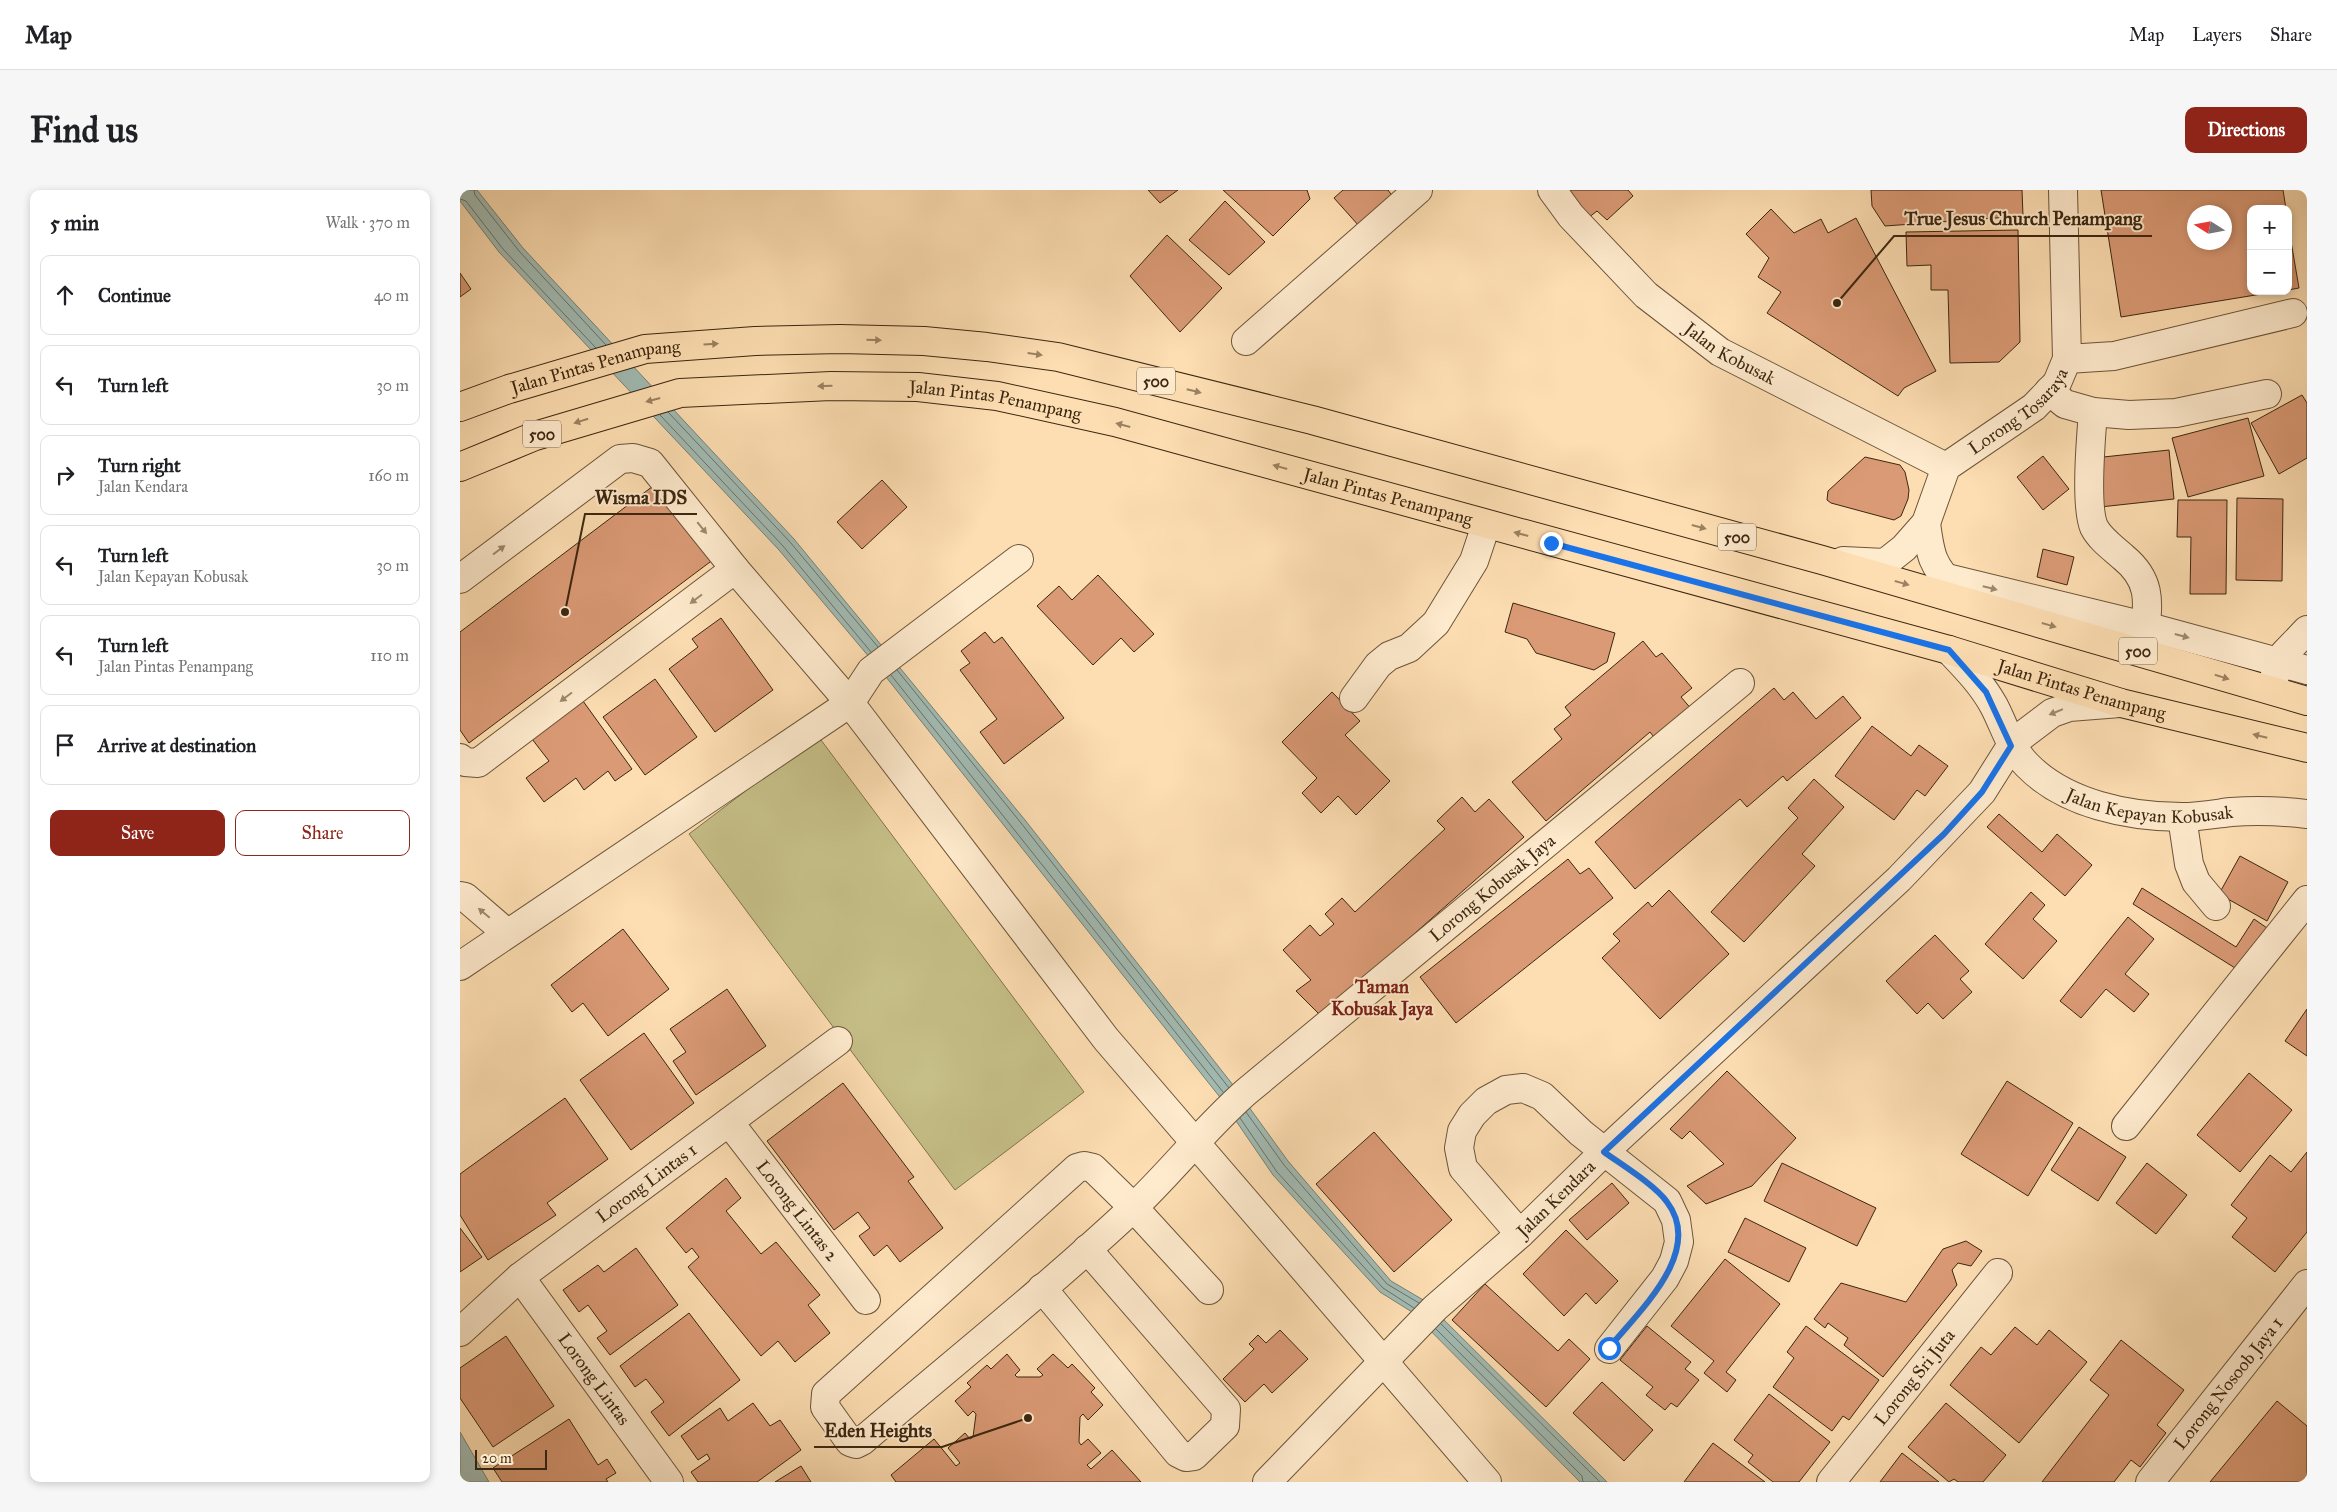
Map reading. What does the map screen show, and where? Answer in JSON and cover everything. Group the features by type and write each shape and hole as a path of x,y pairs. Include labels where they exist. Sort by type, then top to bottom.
{"main road":[{"name":"Jalan Pintas Penampang","path":"460,406 509,389 645,349 755,341 840,339 933,342 1058,358 1312,420 1822,560 2307,701"},
{"name":"Jalan Pintas Penampang","path":"460,467 472,460 535,436 680,392 870,386 918,387 997,396 1114,422 1949,650 2121,703 2307,748"}],"street":[{"path":"1246,342 1418,190"},
{"name":"Jalan Kobusak","path":"1552,190 1571,216 1646,295 1720,352 1946,467"},
{"name":"Lorong Tosaraya","path":"1946,467 2034,406 2057,383 2067,359 2064,190"},
{"path":"2067,359 2114,356 2293,313"},
{"path":"2049,391 2065,404 2093,412 2129,415 2176,413 2267,394"},
{"path":"2093,412 2089,449 2094,526 2108,544 2142,575 2148,604 2143,653"},
{"path":"460,579 620,459 633,458 650,463 735,570 850,703 1106,1039 1383,1362 1481,1480"},
{"path":"1822,560 1885,563 1904,548 1926,522 1946,467"},
{"path":"1926,522 1930,553 1943,577 1969,602"},
{"path":"1354,698 1378,665 1389,656 1409,648 1436,623 1474,561 1486,525"},
{"path":"460,966 850,703 871,671 1019,559"},
{"path":"460,758 465,762 478,763 735,570"},
{"path":"1943,577 2145,626 2307,670"},
{"path":"2269,691 2284,654 2307,630"},
{"name":"Jalan Kepayan Kobusak","path":"1949,650 1986,692 2011,746 2027,765 2046,782 2065,794 2120,810 2182,817 2263,811 2307,814"},
{"name":"Lorong Kobusak Jaya","path":"1133,1208 1093,1168 1084,1166 1077,1168 826,1394 824,1407 850,1442 856,1444 862,1441 1133,1208 1196,1144 1221,1114 1246,1092 1740,683"},
{"path":"2011,746 2052,713 2069,707 2121,703"},
{"name":"Jalan Kendara","path":"1383,1362 1435,1308 1520,1234 1604,1152 1892,885 1944,834 1982,792 2011,746"},
{"path":"2182,817 2189,864 2196,882 2216,906"},
{"path":"460,896 465,898 507,933"},
{"path":"2126,1126 2307,900"},
{"name":"Lorong Lintas 1","path":"460,1332 520,1278 838,1041"},
{"path":"1520,1234 1462,1168 1459,1148 1462,1131 1472,1115 1486,1100 1506,1090 1523,1088 1542,1096 1604,1152 1667,1202 1676,1220 1679,1242 1674,1261 1665,1278 1609,1348"},
{"name":"Lorong Lintas 2","path":"729,1122 866,1300"},
{"path":"1133,1208 1209,1290"},
{"path":"1042,1288 1178,1453 1186,1457 1194,1456 1225,1426 1226,1408 1087,1249"},
{"name":"Lorong Sri Juta","path":"1831,1482 1998,1273"},
{"name":"Lorong Lintas","path":"520,1278 669,1482"},
{"name":"Lorong Nosoob Jaya 1","path":"2150,1482 2307,1284"},
{"path":"1267,1482 1383,1362"}],"shaded area":[{"path":"818,736 1084,1092 955,1190 689,834"}],"water":[{"path":"460,190 477,190 523,248 794,539 1025,820 1233,1085 1288,1161 1391,1281 1425,1301 1607,1482 1580,1482 1412,1312 1380,1292 1273,1175 1219,1096 886,677 779,550 499,252 460,201"},
{"path":"460,1432 489,1482 460,1482"}],"building":[{"path":"1148,190 1178,190 1160,203"},
{"path":"1223,190 1307,190 1310,199 1273,236"},
{"path":"1343,190 1388,190 1393,197 1359,226 1334,198"},
{"path":"1567,190 1628,190 1633,196 1607,220 1597,211 1588,218"},
{"path":"1871,190 2022,190 2023,216 1885,226 1872,206"},
{"path":"2101,190 2283,190 2285,205 2247,205 2247,295 2256,295 2121,317"},
{"path":"1225,201 1265,242 1229,275 1189,240"},
{"path":"1771,209 1794,233 1821,219 1828,233 1856,218 1936,371 1904,388 1898,396 1767,313 1781,292 1758,277 1769,258 1746,234"},
{"path":"2018,230 2020,342 1999,362 1950,363 1948,290 1931,290 1931,265 1907,266 1906,232"},
{"path":"1167,235 1222,288 1180,332 1130,276"},
{"path":"2292,247 2299,288 2292,289"},
{"path":"460,273 471,289 460,297"},
{"path":"2302,395 2307,403 2307,458 2279,474 2251,423"},
{"path":"2248,418 2264,476 2188,497 2172,438"},
{"path":"2169,450 2174,499 2100,507 2094,458"},
{"path":"2043,456 2069,489 2043,510 2017,477"},
{"path":"1865,457 1900,465 1905,472 1909,490 1908,499 1901,516 1894,520 1831,503 1827,500 1828,491"},
{"path":"661,480 718,556 469,743 460,730 460,632"},
{"path":"882,480 907,507 862,549 837,522"},
{"path":"2237,498 2283,499 2282,581 2236,580"},
{"path":"2178,500 2227,500 2226,594 2190,594 2191,537 2177,537"},
{"path":"2043,549 2074,557 2067,585 2037,577"},
{"path":"1098,575 1154,634 1134,652 1121,638 1093,665 1037,606 1059,586 1072,600"},
{"path":"1513,603 1615,633 1607,662 1594,670 1536,653 1527,639 1505,632"},
{"path":"721,618 773,690 715,732 669,669 698,647 692,639"},
{"path":"985,632 994,643 1002,637 1064,718 1004,764 980,732 997,719 960,670 970,663 961,651"},
{"path":"1643,641 1656,657 1662,653 1692,688 1681,697 1693,711 1657,741 1650,732 1546,821 1512,782 1562,739 1554,729 1571,715 1565,707"},
{"path":"655,679 697,737 645,775 603,717"},
{"path":"1774,688 1784,700 1793,692 1816,719 1843,696 1861,718 1787,781 1783,776 1747,807 1740,799 1635,889 1595,842"},
{"path":"1332,692 1360,721 1345,735 1390,781 1356,815 1338,796 1321,813 1302,793 1317,778 1282,742"},
{"path":"583,701 632,769 615,781 608,771 584,790 576,778 544,802 526,778 549,761 532,739"},
{"path":"1872,726 1911,756 1919,745 1948,766 1925,796 1917,790 1894,820 1835,776"},
{"path":"1814,779 1844,807 1802,854 1815,866 1744,942 1711,912 1798,818 1788,808"},
{"path":"1462,797 1475,812 1489,799 1524,837 1321,1016 1296,991 1311,980 1283,950 1310,925 1320,936 1334,924 1325,914 1342,898 1355,912 1445,829 1437,821"},
{"path":"1999,814 2042,852 2057,834 2092,865 2065,896 1987,827"},
{"path":"2240,856 2288,882 2267,921 2219,894"},
{"path":"1568,859 1580,874 1589,868 1613,898 1456,1023 1420,977"},
{"path":"2142,888 2236,947 2254,919 2270,930 2243,973 2133,904"},
{"path":"1669,890 1729,954 1660,1019 1602,958 1620,941 1613,934 1648,902 1652,907"},
{"path":"2031,892 2045,905 2033,919 2057,941 2023,979 1985,944"},
{"path":"2128,917 2154,939 2125,974 2149,994 2134,1012 2106,989 2081,1018 2060,1001"},
{"path":"623,929 669,989 608,1036 583,1003 572,1012 551,985"},
{"path":"1935,935 1969,971 1960,979 1972,992 1943,1019 1928,1003 1917,1014 1886,981"},
{"path":"727,989 766,1046 696,1095 673,1061 686,1052 670,1029"},
{"path":"2307,1009 2307,1056 2285,1041"},
{"path":"644,1033 694,1103 631,1150 580,1080"},
{"path":"1727,1071 1796,1138 1752,1186 1706,1204 1687,1186 1724,1164 1690,1131 1682,1139 1670,1129"},
{"path":"2249,1073 2292,1110 2240,1172 2197,1135"},
{"path":"2007,1081 2073,1123 2028,1196 1961,1154"},
{"path":"843,1083 914,1177 908,1181 943,1228 900,1262 887,1245 874,1256 859,1236 870,1228 858,1212 834,1230 767,1141"},
{"path":"565,1098 608,1159 547,1203 556,1215 488,1260 460,1215 460,1174"},
{"path":"2079,1127 2126,1157 2098,1201 2051,1170"},
{"path":"1374,1132 1452,1220 1394,1272 1316,1184"},
{"path":"2307,1152 2307,1232 2275,1272 2232,1237 2247,1218 2231,1205 2270,1155 2291,1172"},
{"path":"1782,1163 1876,1208 1857,1246 1764,1201"},
{"path":"2147,1163 2187,1195 2156,1234 2116,1203"},
{"path":"726,1178 741,1198 726,1211 761,1254 776,1242 820,1295 808,1305 830,1333 795,1362 778,1341 761,1356 688,1267 699,1257 692,1248 686,1253 666,1228"},
{"path":"1612,1183 1629,1203 1587,1240 1569,1220"},
{"path":"1745,1218 1806,1248 1789,1282 1728,1252"},
{"path":"460,1228 482,1257 460,1272"},
{"path":"1566,1230 1618,1281 1596,1304 1586,1293 1564,1316 1523,1274"},
{"path":"1966,1241 1982,1251 1971,1266 1958,1263 1952,1270 1957,1285 1883,1377 1844,1345 1848,1338 1828,1323 1825,1328 1814,1319 1841,1283 1906,1302 1943,1249"},
{"path":"636,1248 678,1305 610,1355 597,1338 607,1331 588,1305 579,1312 563,1290 598,1265 604,1272"},
{"path":"1725,1259 1780,1304 1726,1372 1736,1380 1727,1392 1704,1373 1714,1361 1671,1326"},
{"path":"1485,1284 1558,1351 1569,1339 1590,1359 1546,1407 1452,1320"},
{"path":"689,1313 740,1380 669,1436 651,1412 664,1402 646,1379 635,1387 620,1366"},
{"path":"1647,1326 1691,1362 1685,1369 1699,1380 1677,1407 1671,1403 1665,1410 1646,1395 1653,1387 1620,1360"},
{"path":"1806,1326 1879,1380 1849,1420 1843,1416 1832,1431 1773,1387 1794,1358 1787,1352"},
{"path":"2015,1327 2037,1345 2049,1330 2087,1362 2019,1443 1950,1385 1981,1347 1991,1355"},
{"path":"1280,1330 1308,1359 1272,1393 1264,1384 1245,1402 1223,1379 1254,1349 1249,1344 1258,1335 1266,1343"},
{"path":"506,1336 554,1406 493,1447 460,1398 460,1368"},
{"path":"2121,1340 2184,1390 2157,1425 2166,1433 2140,1467 2131,1460 2114,1482 2042,1482 2109,1395 2090,1380"},
{"path":"1007,1354 1020,1370 1015,1375 1017,1377 1040,1377 1043,1375 1037,1369 1053,1354 1068,1368 1072,1364 1095,1388 1091,1392 1103,1405 1088,1420 1083,1414 1080,1417 1079,1442 1081,1445 1088,1439 1101,1453 1087,1465 1091,1469 1112,1450 1141,1482 896,1482 891,1475 934,1439 956,1466 960,1463 948,1448 965,1433 970,1439 973,1437 976,1414 973,1411 968,1416 955,1401 971,1387 967,1383 987,1365 991,1369"},
{"path":"1602,1382 1653,1430 1624,1461 1573,1413"},
{"path":"1769,1394 1830,1442 1799,1482 1773,1482 1748,1462 1753,1455 1734,1440"},
{"path":"2277,1401 2307,1426 2307,1482 2210,1482"},
{"path":"753,1403 770,1426 780,1420 801,1450 757,1482 698,1482 691,1472 710,1459 707,1454 698,1460 681,1436 720,1408 728,1421"},
{"path":"1946,1403 2006,1455 1983,1482 1958,1482 1954,1479 1949,1482 1908,1447"},
{"path":"569,1419 598,1465 607,1459 616,1473 606,1479 608,1482 502,1482 493,1468"},
{"path":"1713,1443 1765,1482 1684,1482"},
{"path":"1902,1453 1939,1482 1880,1482"},
{"path":"801,1466 811,1482 775,1482"}],"place":[{"name":"True Jesus Church Penampang","path":"1837,303"},
{"name":"Wisma IDS","path":"565,612"},
{"name":"Eden Heights","path":"1028,1418"}],"district":[{"name":"Taman Kobusak Jaya","path":"1382,997"}],"route":[{"path":"1551,543 1670,573 1949,650 1986,692 2011,746 1996,773 1982,792 1899,879 1604,1152 1646,1183 1667,1202 1676,1220 1679,1242 1674,1261 1665,1278 1609,1348"}]}
